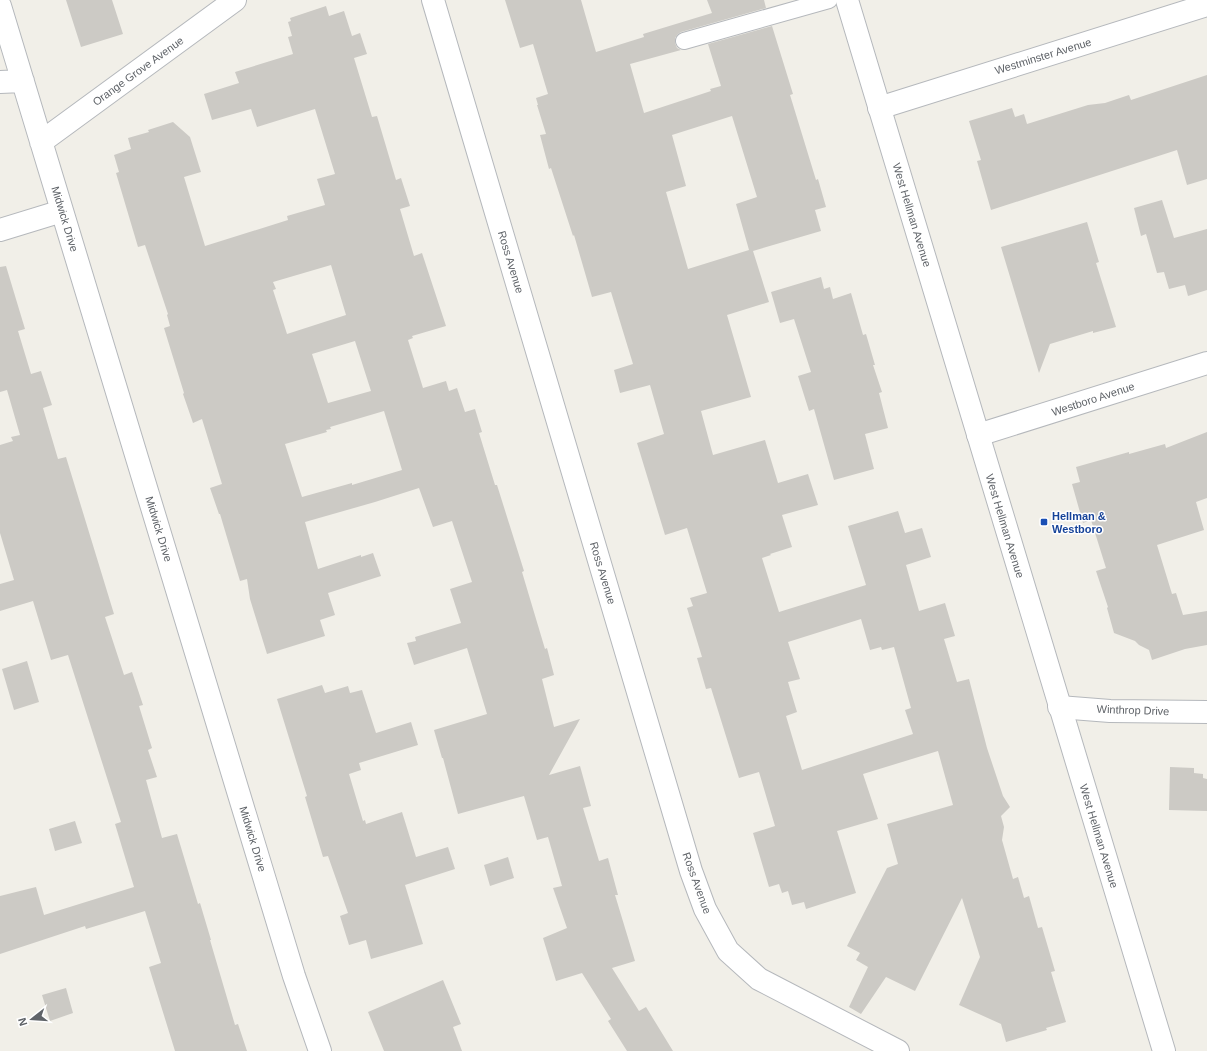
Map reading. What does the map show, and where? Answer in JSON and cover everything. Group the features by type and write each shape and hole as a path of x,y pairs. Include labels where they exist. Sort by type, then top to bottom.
{"street":[{"name":"Orange Grove Avenue","path":"42,142 235,0"},
{"name":"Ross Avenue","path":"433,0 691,871 705,909 728,951 759,978 898,1051"},
{"name":"West Hellman Avenue","path":"847,0 1164,1051"},
{"name":"Westminster Avenue","path":"879,108 1207,5"},
{"name":"Midwick Drive","path":"0,6 289,960 320,1051"},
{"path":"0,82 23,81"},
{"path":"0,230 62,211"},
{"name":"Westboro Avenue","path":"978,435 1207,363"},
{"name":"Winthrop Drive","path":"1059,707 1110,711 1207,712"}],"lane":[{"path":"684,41 829,0"}],"building":[{"path":"66,0 112,0 123,34 81,47"},
{"path":"505,0 581,0 596,52 644,37 643,34 712,13 707,0 764,0 766,8 681,32 675,38 675,43 677,48 681,50 630,64 644,113 711,91 710,89 721,86 708,44 772,26 793,94 790,95 816,180 818,179 826,207 815,210 821,231 753,251 769,302 727,315 751,397 701,411 713,455 765,440 778,483 808,474 818,505 782,515 792,547 762,558 779,612 866,585 848,526 898,511 905,533 922,528 931,557 906,565 919,611 945,603 955,636 944,639 957,682 969,679 987,748 1003,796 1010,807 1001,816 1004,827 1002,840 1013,879 1018,877 1024,898 1029,896 1038,928 1042,927 1055,971 1051,972 1066,1022 1046,1028 1047,1030 1006,1042 1001,1024 959,1005 980,957 962,898 915,991 886,977 861,1014 849,1007 868,967 856,960 860,953 847,946 887,868 898,864 887,824 953,805 938,751 863,774 878,819 837,831 856,893 806,909 804,902 792,905 788,891 782,893 779,884 769,887 753,833 775,826 759,772 739,778 711,688 706,689 697,658 702,657 687,608 693,606 690,598 707,593 687,528 665,535 637,443 664,434 650,385 620,393 614,370 633,364 611,292 592,297 574,235 573,236 551,168 549,169 540,135 546,134 536,98 548,94 533,44 520,48","holes":["732,116 757,197 736,204 749,250 688,269 666,192 686,186 672,135","861,619 870,650 881,647 882,650 894,647 911,708 905,710 913,734 802,770 786,716 797,712 788,682 800,679 788,642"]},
{"path":"326,6 329,16 344,11 352,36 360,33 367,54 354,58 372,117 377,116 396,180 401,178 410,206 400,209 414,256 422,253 446,326 412,336 413,338 408,340 423,388 446,381 449,391 457,388 465,412 475,409 482,432 479,433 524,571 522,572 545,649 547,648 554,675 542,679 554,727 580,719 549,775 580,766 591,806 583,808 599,861 608,858 618,895 615,895 635,961 612,968 639,1011 646,1007 673,1051 627,1051 608,1021 611,1019 582,973 556,981 543,938 567,928 553,888 562,886 548,837 537,840 524,796 458,814 434,730 487,714 467,648 414,665 407,643 416,641 415,637 461,623 450,589 472,582 452,521 433,527 419,488 305,522 318,569 361,555 361,557 373,553 381,576 328,593 335,615 320,620 325,636 267,654 250,599 247,579 240,581 220,514 210,488 222,484 202,419 193,423 183,394 184,393 164,328 170,326 168,314 145,245 138,247 116,173 119,172 114,155 131,149 128,138 149,132 148,130 173,122 190,137 201,172 184,177 205,246 288,220 287,216 325,205 317,179 335,174 315,109 257,127 251,109 212,120 204,94 239,83 235,72 293,54 288,37 292,36 288,22 291,21 290,18","holes":["331,265 346,315 287,334 273,290 276,289 273,282","355,341 371,391 328,403 312,354","384,411 402,470 352,485 352,483 302,497 285,444 327,432 326,430 331,429 330,427"]},
{"path":"1207,75 1207,179 1187,185 1177,150 991,210 977,161 981,160 969,121 1012,108 1015,117 1024,114 1027,124 1088,105 1105,103 1129,95 1131,100"},
{"path":"1162,200 1174,238 1207,229 1207,290 1188,296 1185,285 1169,289 1164,272 1157,273 1146,234 1141,236 1134,208"},
{"path":"1087,222 1099,262 1096,263 1116,327 1093,333 1093,331 1050,344 1039,373 1001,247"},
{"path":"6,266 25,329 18,331 31,374 41,371 52,405 43,408 58,459 66,457 114,614 105,617 124,675 132,672 143,705 139,706 152,748 148,750 157,777 146,780 162,838 177,834 198,904 200,903 235,1025 238,1024 247,1051 175,1051 149,967 161,963 145,911 86,929 85,926 0,954 0,896 36,887 44,915 134,887 115,824 121,822 68,655 51,660 33,601 0,611 0,584 14,580 0,533 0,445 13,441 11,437 20,435 7,390 0,392 0,267"},
{"path":"821,277 824,289 830,287 833,299 851,293 863,335 866,334 875,365 873,365 882,392 879,393 888,428 865,434 874,469 834,480 814,409 809,411 798,376 811,372 794,319 780,323 771,292"},
{"path":"1207,432 1207,498 1196,502 1204,530 1157,545 1172,594 1176,593 1183,615 1207,611 1207,645 1185,649 1152,660 1149,650 1139,645 1135,641 1114,633 1108,607 1096,571 1106,568 1091,520 1083,523 1072,484 1080,482 1076,467 1129,452 1129,454 1165,444 1166,448"},
{"path":"27,661 39,702 14,710 2,669"},
{"path":"322,685 325,693 348,686 350,693 362,690 376,733 411,722 418,745 359,763 361,770 349,774 363,821 365,820 366,824 402,812 416,857 448,847 455,869 405,885 423,944 371,959 366,940 349,945 340,916 348,913 328,856 323,857 305,797 307,796 277,699"},
{"path":"1170,767 1194,768 1194,773 1203,774 1203,778 1207,779 1207,811 1169,810"},
{"path":"75,821 82,843 55,851 49,829"},
{"path":"508,857 514,878 490,886 484,865"},
{"path":"443,980 461,1024 453,1027 462,1051 384,1051 368,1012"},
{"path":"66,988 73,1013 50,1021 42,995"}],"place":[{"name":"Hellman & Westboro","path":"1044,522"}]}
